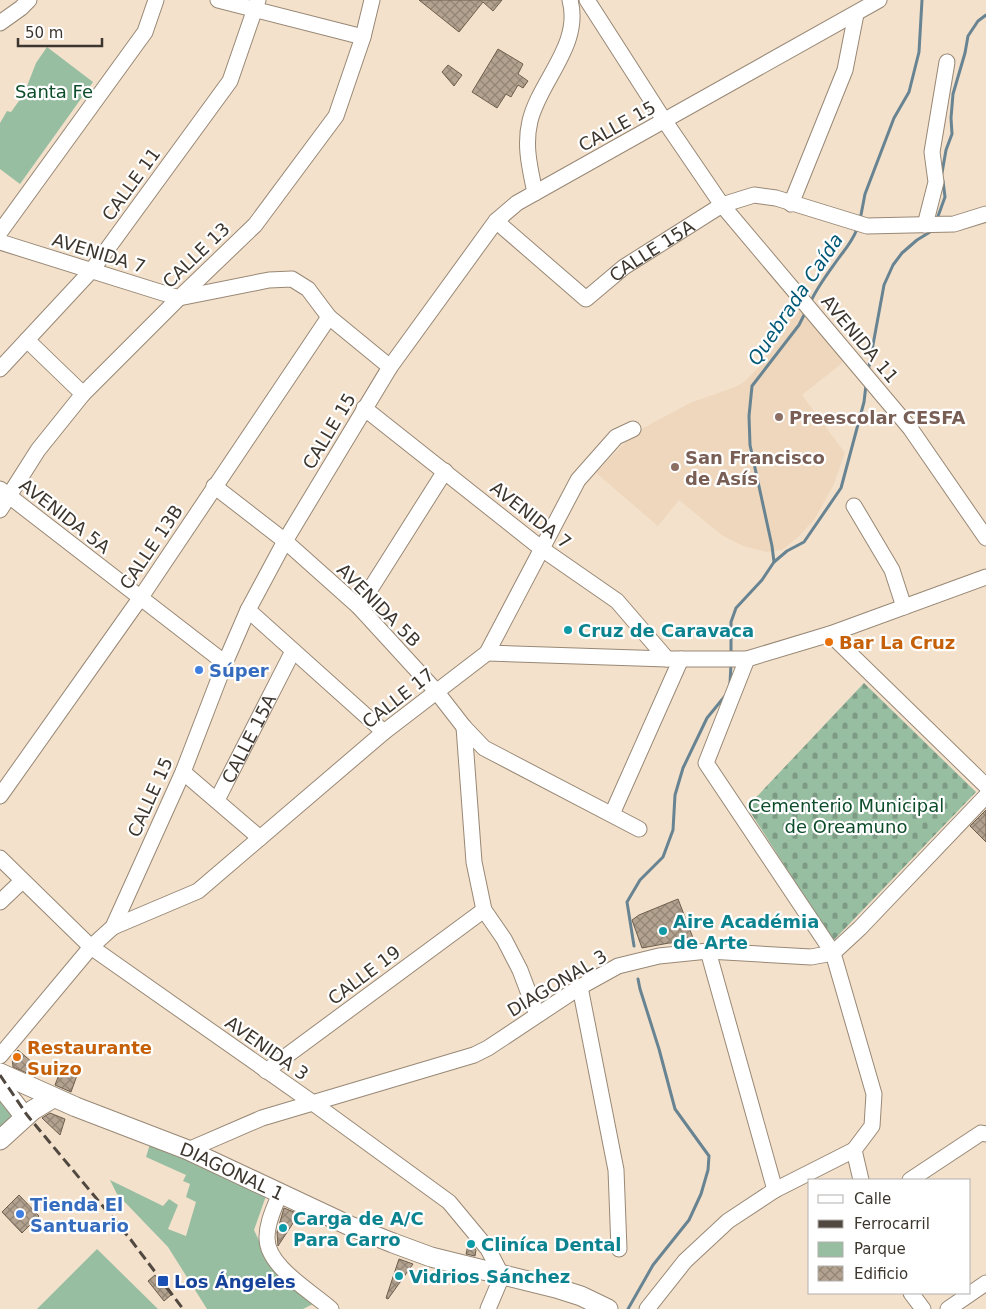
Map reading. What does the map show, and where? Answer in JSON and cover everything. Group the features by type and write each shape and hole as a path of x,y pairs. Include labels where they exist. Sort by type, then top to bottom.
{"main road":[{"name":"DIAGONAL 1","path":"0,1073 53,1098 188,1150 350,1226 393,1243 502,1276 556,1288 581,1296 608,1309"},
{"path":"0,1085 25,1116"},
{"path":"0,1140 25,1116 39,1105 53,1098"}],"street":[{"path":"0,23 29,0"},
{"path":"0,232 145,32 156,0"},
{"path":"218,0 256,4 363,37"},
{"name":"CALLE 13","path":"0,510 4,492 83,394 255,225 336,116 363,37 372,0"},
{"path":"535,193 527,150 530,119 564,50 571,30 574,13 570,0"},
{"name":"AVENIDA 11","path":"587,0 664,120 722,205 910,428 986,538"},
{"name":"CALLE 15","path":"0,1056 91,947 113,927 183,772 225,663 248,610 285,541 390,367 496,221 517,202 879,0"},
{"name":"CALLE 11","path":"0,369 92,270 230,81 256,4"},
{"path":"791,204 845,70 856,14"},
{"path":"926,225 936,182 932,152 947,62"},
{"name":"CALLE 15A","path":"496,221 586,299 624,267 722,205 754,195 776,198 867,226 954,224 986,214"},
{"name":"AVENIDA 7","path":"0,242 179,298 270,280 292,279 308,289 328,317 390,367"},
{"name":"CALLE 13B","path":"0,796 141,597 328,317"},
{"path":"27,340 83,394"},
{"name":"AVENIDA 7","path":"364,408 542,549 617,601 674,659"},
{"name":"CALLE 17","path":"113,927 198,891 384,732 487,653 578,480 616,437 632,429"},
{"path":"359,607 445,471"},
{"name":"AVENIDA 5B","path":"214,486 285,541 359,607 436,691 464,727 484,748 639,829"},
{"name":"AVENIDA 5A","path":"4,492 225,663"},
{"path":"854,506 892,570 904,607"},
{"path":"487,653 674,659 747,659 830,634 986,577"},
{"path":"248,610 384,732"},
{"path":"830,634 986,786"},
{"name":"CALLE 15A","path":"216,800 293,651"},
{"path":"612,814 674,659"},
{"path":"647,1309 685,1260 728,1221 775,1190 854,1150 872,1126 874,1094 833,953 706,763 747,659"},
{"path":"464,727 474,862 484,910 504,939 520,970 537,1015"},
{"path":"183,772 260,838"},
{"path":"833,953 860,928 986,796"},
{"name":"AVENIDA 3","path":"0,858 91,947 313,1103 449,1202 488,1249 502,1276"},
{"path":"0,902 22,881"},
{"path":"125,900 139,915"},
{"name":"CALLE 19","path":"266,1071 484,910"},
{"path":"708,951 775,1190"},
{"name":"DIAGONAL 3","path":"313,1103 474,1055 488,1048 580,987 618,966 659,956 708,951 811,957 833,953"},
{"path":"580,987 616,1170 619,1249"},
{"path":"188,1150 262,1118 313,1103"},
{"path":"912,1179 981,1134 986,1134"},
{"path":"854,1150 861,1179"},
{"path":"280,1193 270,1219 266,1238 269,1250 285,1272 326,1308"},
{"path":"488,1309 502,1276"},
{"path":"971,1293 986,1283"},
{"path":"913,1294 923,1309"},
{"path":"948,1309 970,1294"}],"shaded area":[{"path":"801,306 846,360 802,395 845,453 833,486 814,520 798,537 782,550 767,552 743,546 723,536 679,500 658,526 596,473 634,433 690,403 744,382 759,367"}],"green space":[{"name":"Santa Fe","path":"47,47 93,82 20,184 0,169 0,123 7,111 11,112 24,94 36,63"},
{"name":"Cementerio Municipal de Oreamuno","path":"864,683 976,792 833,941 747,807"},
{"path":"0,1101 14,1117 0,1131"},
{"path":"150,1144 213,1167 266,1196 254,1230 269,1262 321,1300 303,1309 207,1309 168,1247 117,1194 110,1180 163,1206 169,1199 178,1205 168,1229 186,1236 196,1202 186,1197 190,1184 183,1181 186,1175 146,1157"},
{"path":"97,1249 158,1309 37,1309"}],"building":[{"path":"419,0 502,0 493,11 483,2 459,32"},
{"path":"498,49 523,64 518,74 528,81 523,88 518,85 511,97 506,94 497,108 472,92"},
{"path":"448,65 462,75 454,86 442,72"},
{"path":"986,810 986,842 970,826"},
{"name":"Aire Académia de Arte","path":"678,899 695,943 669,943 642,948 632,920 639,915"},
{"path":"18,1050 33,1063 29,1074 13,1067 12,1056"},
{"path":"63,1064 79,1070 71,1092 55,1085"},
{"path":"50,1113 65,1119 60,1135 42,1118"},
{"name":"Tienda El Santuario","path":"19,1195 39,1216 22,1233 2,1212"},
{"name":"Carga de A/C Para Carro","path":"284,1208 299,1214 278,1246 277,1232"},
{"name":"Cliníca Dental","path":"469,1241 476,1250 475,1256 466,1254"},
{"name":"Vidrios Sánchez","path":"399,1259 413,1264 388,1299 386,1298"},
{"path":"155,1275 171,1295 164,1301 148,1281"}],"waterway":[{"name":"Quebrada Caída","path":"860,220 865,194 894,118 909,92 919,52 922,0"},
{"path":"942,173 946,150 952,134 953,94 968,36 978,21 986,15"},
{"path":"937,219 945,197 943,181"},
{"name":"Quebrada Caída","path":"810,303 857,229"},
{"path":"868,372 884,285 893,265 902,253 932,229"},
{"name":"Quebrada Caída","path":"774,562 750,445 749,416 752,386 799,325 806,311"},
{"path":"731,656 731,622 736,608 762,580 774,562 787,551 804,542 841,488 864,402 866,385"},
{"path":"730,683 731,664"},
{"path":"634,946 627,902 640,880 663,857 673,830 675,795 683,768 707,718 725,696"},
{"path":"628,1309 653,1265 689,1220 701,1194 708,1170 709,1156 675,1109 638,979"}],"railway":[{"path":"0,1075 27,1115 131,1240 183,1309"}],"place":[{"name":"Preescolar CESFA","path":"779,417"},
{"name":"San Francisco de Asís","path":"675,467"},
{"name":"Cruz de Caravaca","path":"568,630"},
{"name":"Bar La Cruz","path":"829,642"},
{"name":"Súper","path":"199,670"},
{"name":"Aire Académia de Arte","path":"663,931"},
{"name":"Restaurante Suizo","path":"17,1057"},
{"name":"Tienda El Santuario","path":"20,1214"},
{"name":"Carga de A/C Para Carro","path":"283,1228"},
{"name":"Cliníca Dental","path":"471,1244"},
{"name":"Vidrios Sánchez","path":"399,1276"},
{"name":"Los Ángeles","path":"163,1281"}]}
